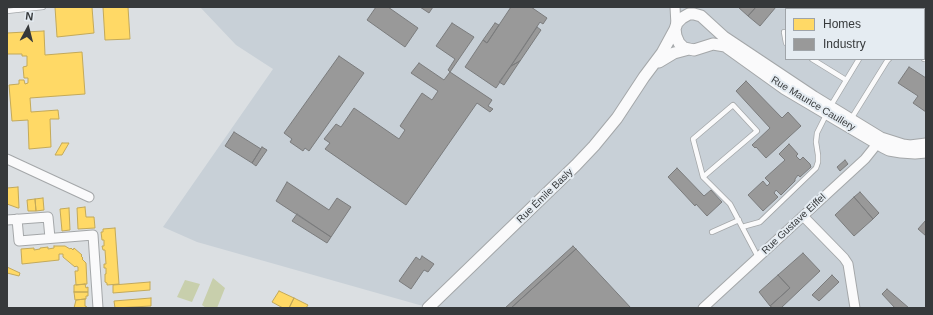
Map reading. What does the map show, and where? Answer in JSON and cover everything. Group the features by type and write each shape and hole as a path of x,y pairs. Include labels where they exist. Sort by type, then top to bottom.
{"street":[{"path":"675,7 678,41 682,46 689,50"},
{"name":"Rue Maurice Caullery","path":"688,7 698,15 705,18 710,25 724,37 814,97 829,110"},
{"path":"676,27 684,16 691,14 698,15"},
{"path":"705,46 710,37 710,25"},
{"name":"Rue Émile Basly","path":"428,308 585,156 613,123 666,48 676,27"},
{"name":"Rue Maurice Caullery","path":"689,50 696,50 713,44 725,46 779,84 829,110 894,151 915,153 926,152"},
{"name":"Rue Émile Basly","path":"648,72 670,54 678,51 689,50"},
{"name":"Rue Maurice Caullery","path":"879,141 910,146 926,144"},
{"name":"Rue Gustave Eiffel","path":"703,308 865,159 879,141"},
{"path":"7,159 89,197"},
{"path":"803,216 848,264 855,308"},
{"path":"7,220 48,217 50,238"},
{"path":"17,219 19,241 93,235 98,308"}],"lane":[{"path":"7,11 43,7"},
{"path":"784,32 785,38"},
{"path":"814,60 846,80"},
{"path":"742,227 760,222 816,168 818,162 816,142 817,133 858,60"},
{"path":"849,122 888,60"},
{"path":"704,178 757,130 733,105 693,139 704,178 730,204 758,257"},
{"path":"712,232 739,220"}],"shaded area":[{"path":"200,7 926,7 926,308 430,308 197,242 163,227 273,69 236,45"}],"green space":[{"path":"213,278 225,288 217,308 206,308 202,305"},
{"path":"185,280 200,284 192,302 177,297"}],"building: Homes":[{"path":"55,7 92,7 94,33 57,37"},
{"path":"103,7 128,7 130,39 105,40"},
{"path":"44,31 45,55 82,52 85,94 30,98 31,112 58,110 59,119 50,119 51,147 29,149 28,120 12,121 9,85 19,84 19,80 24,80 25,84 28,83 28,78 24,78 23,67 27,66 27,56 22,56 22,54 7,54 7,33"},
{"path":"62,143 69,143 62,155 55,155"},
{"path":"18,187 19,208 7,204 7,188"},
{"path":"43,198 44,210 36,211 35,199"},
{"path":"35,199 36,211 28,211 27,200"},
{"path":"85,207 86,217 94,217 95,228 78,229 77,208"},
{"path":"69,208 70,230 62,231 60,209"},
{"path":"115,228 119,284 107,285 105,282 106,268 104,268 104,264 106,264 105,250 103,250 102,246 104,246 104,240 102,240 101,232 103,232 103,229"},
{"path":"54,246 65,246 73,250 74,248 82,255 82,259 86,263 87,284 76,285 75,271 78,271 78,267 75,267 63,257 63,254 59,254 59,260 22,264 21,249 34,248 34,250 48,247 48,249 54,248"},
{"path":"7,267 20,273 19,276 7,273"},
{"path":"150,282 150,290 113,293 113,285"},
{"path":"85,284 86,288 88,287 88,292 74,292 74,285"},
{"path":"279,291 294,298 289,308 283,308 272,302"},
{"path":"74,292 88,292 88,296 86,296 86,299 75,300"},
{"path":"151,298 151,306 115,308 114,301"},
{"path":"294,298 308,305 306,308 289,308"},
{"path":"85,299 85,306 87,308 74,308 76,300"}],"building: Industry":[{"path":"376,7 388,7 418,28 405,47 367,20"},
{"path":"420,7 433,7 429,13"},
{"path":"511,7 531,7 547,18 543,24 540,22 496,88 465,67 483,40 487,43"},
{"path":"738,7 756,7 748,16"},
{"path":"756,7 776,7 760,26 748,16"},
{"path":"800,7 835,7 834,8"},
{"path":"926,7 926,54 925,8 920,8"},
{"path":"452,23 474,37 450,72 448,70 455,59 436,46"},
{"path":"495,23 499,25 487,43 483,40"},
{"path":"537,27 541,30 520,61 511,66"},
{"path":"339,56 364,73 309,151 305,148 303,151 290,142 292,139 284,133"},
{"path":"520,61 504,85 499,82 511,66"},
{"path":"419,63 444,80 450,72 492,100 488,106 493,109 490,112 477,103 406,205 325,149 330,143 324,139 336,124 341,127 354,108 399,139 405,130 400,126 422,93 432,100 438,91 411,73"},
{"path":"909,67 926,78 926,112 913,103 918,96 898,83"},
{"path":"746,81 782,118 788,112 801,126 766,158 756,147 755,148 752,145 770,128 736,91"},
{"path":"234,132 261,149 252,163 225,146"},
{"path":"789,144 798,154 796,156 800,160 803,157 811,167 800,177 798,175 795,181 781,195 776,190 774,193 778,197 763,211 748,195 763,181 767,186 770,183 765,178 785,160 779,154"},
{"path":"262,147 267,150 256,166 252,163"},
{"path":"845,160 848,164 840,171 837,167"},
{"path":"677,168 704,196 711,190 722,202 707,216 696,204 695,206 668,177"},
{"path":"287,182 329,210 337,198 351,207 331,237 276,201"},
{"path":"860,192 879,213 873,219 854,197"},
{"path":"854,197 873,219 854,236 835,215"},
{"path":"297,214 331,237 327,243 292,221"},
{"path":"926,220 926,236 918,229"},
{"path":"573,246 576,249 511,308 505,308"},
{"path":"576,249 631,308 511,308"},
{"path":"803,253 820,271 781,308 773,308 770,306 790,288 778,275"},
{"path":"422,256 434,264 428,272 424,270 411,289 399,281 416,257 420,260"},
{"path":"778,275 790,288 770,306 759,292"},
{"path":"832,275 839,282 819,301 812,295"},
{"path":"887,289 909,308 895,308 882,294"}]}
